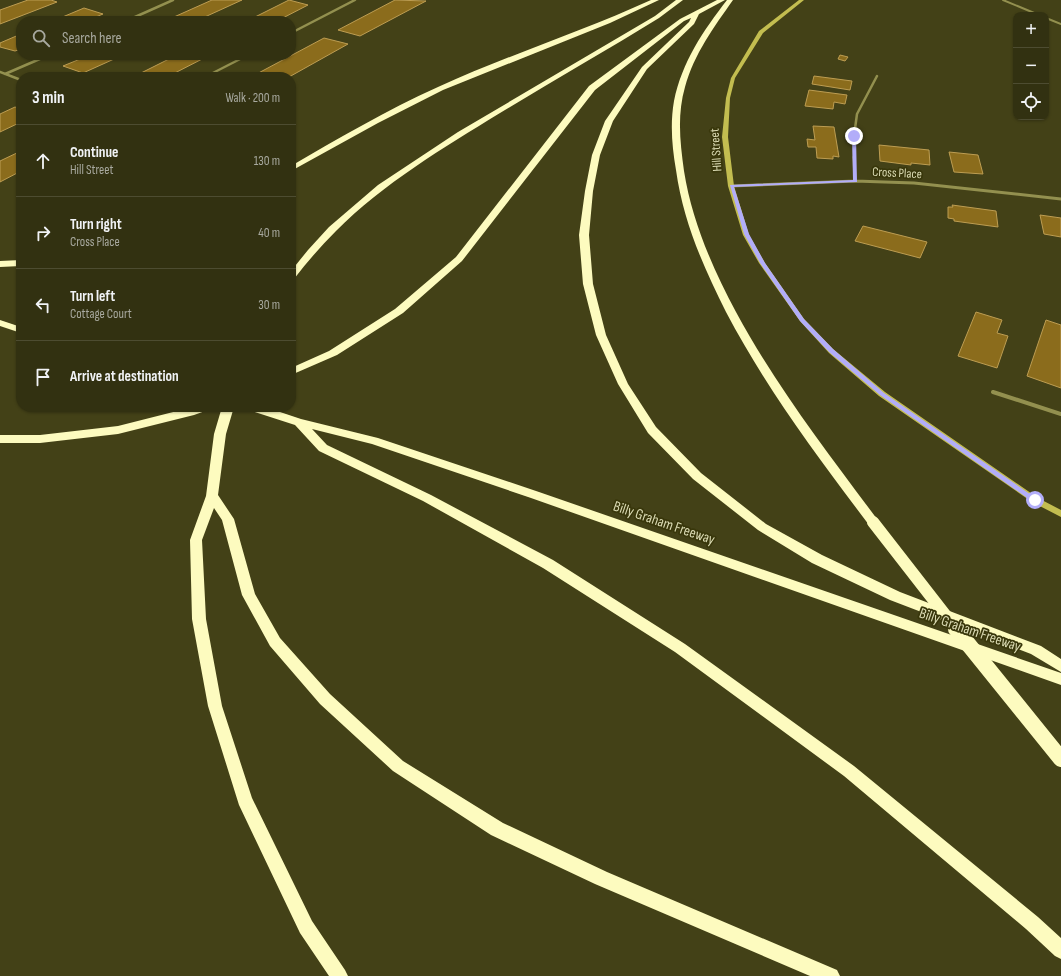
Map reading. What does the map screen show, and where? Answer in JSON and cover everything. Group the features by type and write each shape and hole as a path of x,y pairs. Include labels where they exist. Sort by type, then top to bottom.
{"highway":[{"path":"296,166 410,104 455,83 624,15 656,0"},
{"path":"296,270 347,214 396,176 439,146 657,17 680,0"},
{"path":"296,370 333,353 399,311 459,259 500,208 552,137 592,88 682,20 722,0"},
{"path":"730,0 704,34 688,66 678,101 676,143 681,185 694,230 716,282 754,354 803,427 873,522 961,635 1061,759"},
{"path":"696,14 692,23 644,68 609,121 596,155 589,191 584,235 588,284 601,335 623,384 652,430 697,476 762,527 817,559 881,589 1036,650 1061,666"},
{"path":"0,264 16,263"},
{"path":"0,324 16,329"},
{"path":"0,439 40,439 118,430 190,412"},
{"path":"227,412 220,434 212,496 196,540 199,619 215,706 245,800 306,927 339,976"},
{"name":"Billy Graham Freeway","path":"268,412 299,422 374,441 528,492 1061,679"},
{"path":"299,422 323,448 427,498 548,564 680,648 849,771 1032,923 1061,950"},
{"path":"212,496 228,519 249,595 275,642 324,699 398,766 497,828 601,878 831,976"}],"street":[{"path":"137,16 173,0"},
{"path":"296,30 355,0"},
{"name":"Hill Street","path":"802,0 761,32 733,78 728,98 725,137 731,186 746,234 762,263 802,320 831,350 882,394 1035,500 1061,514"},
{"path":"5,74 37,60"},
{"path":"215,72 238,60"},
{"path":"0,72 16,78"},
{"path":"855,181 854,136 857,114 877,76"},
{"name":"Cross Place","path":"731,186 855,181 914,183 1061,199"},
{"path":"993,392 1061,414"}],"lane":[{"path":"1003,0 1032,12"},
{"path":"1049,19 1061,24"}],"building":[{"path":"28,0 51,0 57,2 21,16 16,16 16,18 0,24 0,10"},
{"path":"212,0 242,0 207,16 176,16"},
{"path":"289,0 308,5 287,16 257,16"},
{"path":"395,0 426,1 360,36 338,30"},
{"path":"84,8 103,14 98,16 65,16"},
{"path":"16,36 16,51 0,47 0,43"},
{"path":"324,38 348,44 296,73 260,72 283,60 296,60 296,53"},
{"path":"840,55 848,57 845,61 838,59"},
{"path":"78,60 112,60 85,72 80,72 63,66"},
{"path":"167,60 200,60 177,72 143,72"},
{"path":"814,76 852,81 850,90 812,84"},
{"path":"809,90 847,95 845,104 834,102 833,109 805,106"},
{"path":"16,107 16,124 0,132 0,114"},
{"path":"813,126 834,127 839,157 833,156 833,159 817,158 816,147 808,147 807,139 815,140"},
{"path":"879,145 929,150 930,165 911,163 911,165 880,161"},
{"path":"949,152 978,155 983,174 954,172"},
{"path":"16,153 16,174 0,182 0,161"},
{"path":"952,205 996,211 998,227 954,221 954,219 948,218 948,207 953,207"},
{"path":"1040,215 1061,218 1061,237 1044,234"},
{"path":"863,226 927,242 920,258 855,241"},
{"path":"976,312 1002,320 997,333 1008,336 997,368 958,356"},
{"path":"1046,320 1061,325 1061,388 1027,376"}],"route":[{"path":"854,136 855,181 731,186 746,234 762,263 802,320 831,350 882,394 1035,500"}]}
